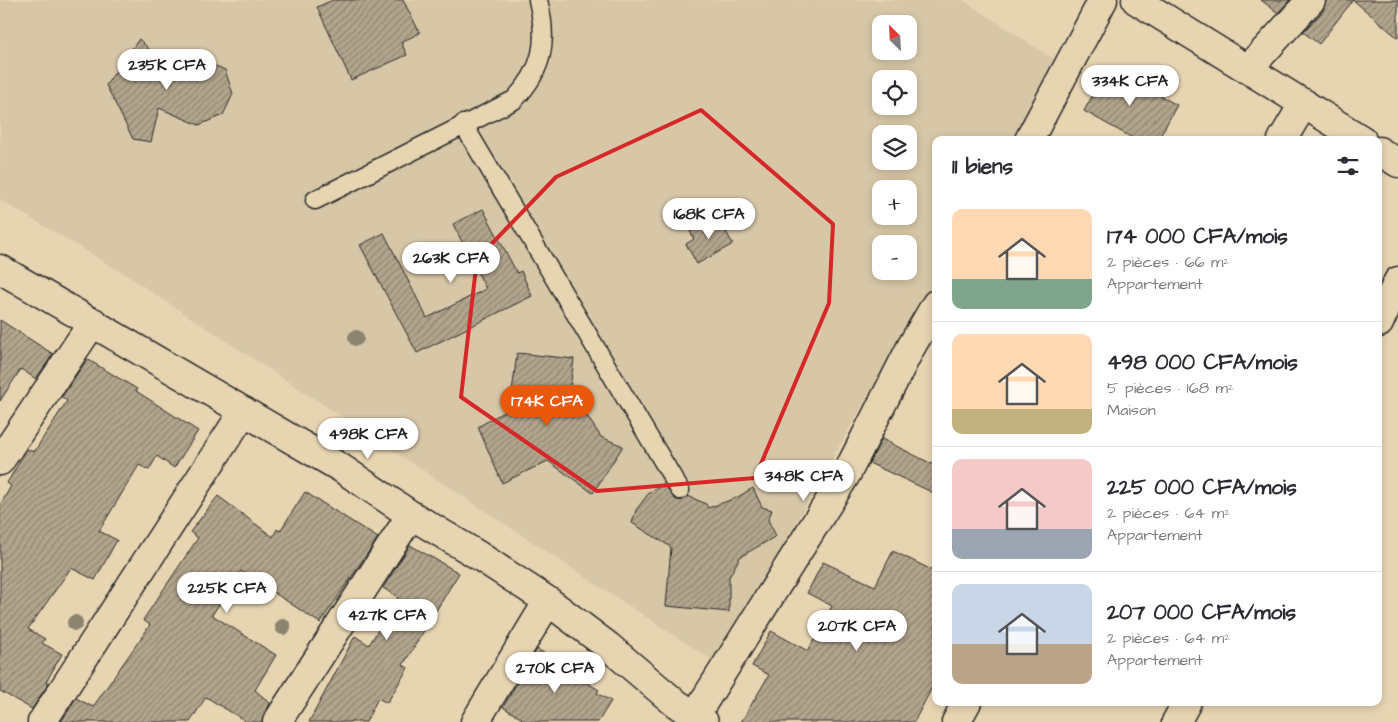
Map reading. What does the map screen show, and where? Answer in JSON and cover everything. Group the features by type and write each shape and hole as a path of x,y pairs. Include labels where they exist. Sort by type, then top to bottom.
{"main road":[{"path":"1031,136 1103,0"},
{"path":"1136,0 1304,102 1356,136"},
{"path":"1248,69 1311,0"},
{"path":"1284,136 1304,102"},
{"path":"1382,153 1398,163"},
{"path":"0,269 93,322 166,368 341,468 411,515 548,601 609,647 697,720 847,473 911,347 932,311"},
{"path":"1382,317 1398,282"},
{"path":"0,461 93,322"},
{"path":"42,722 244,411"},
{"path":"277,722 411,515"},
{"path":"475,722 548,601"},
{"path":"956,722 965,706"},
{"path":"1176,722 1185,706"}],"lane":[{"path":"315,200 514,100 535,74 542,57 543,36 538,0"},
{"path":"464,124 680,490"}],"highlighted area":[{"path":"701,110 833,224 829,303 755,478 597,491 461,397 477,259 556,177"}],"shaded area":[{"path":"0,0 963,0 1058,62 1016,136 932,136 932,283 716,663 123,273 0,200"}],"building":[{"path":"333,0 403,0 420,33 401,42 407,55 351,80 317,7"},
{"path":"1261,0 1290,0 1278,13"},
{"path":"1326,0 1353,0 1319,44 1303,32 1323,11"},
{"path":"1353,0 1398,0 1398,38"},
{"path":"139,39 168,68 201,60 225,70 233,94 223,115 199,125 159,108 151,142 133,139 106,85"},
{"path":"1108,67 1177,105 1160,136 1129,136 1084,111"},
{"path":"483,209 517,273 521,271 532,296 417,353 360,245 384,233 427,318 486,289 453,224"},
{"path":"717,216 733,244 697,264 686,244 694,239 690,231"},
{"path":"0,320 53,354 36,379 21,369 0,401"},
{"path":"517,353 574,359 568,403 579,404 576,411 587,416 601,437 623,446 593,493 548,461 502,483 478,427 510,408"},
{"path":"87,359 137,389 136,391 198,431 174,468 157,456 149,470 139,465 99,531 117,540 95,580 71,568 28,629 45,639 42,643 62,654 46,682 49,683 32,709 0,691 0,505 11,486 7,483 27,449 34,452 67,401 62,397"},
{"path":"882,439 932,464 932,492 869,463"},
{"path":"664,484 675,499 681,501 688,496 706,504 708,508 736,498 753,488 762,507 772,510 768,520 776,536 740,557 729,577 729,612 666,606 671,547 632,523 636,510 649,493"},
{"path":"305,492 378,538 320,623 241,571 212,615 276,655 255,690 270,703 262,722 247,722 206,697 190,722 61,722 76,698 93,707 150,625 143,620 198,538 190,532 218,496 273,537 277,529 280,531"},
{"path":"410,545 459,573 403,665 408,668 387,703 378,698 366,722 309,722 355,636 369,645 398,597 383,588"},
{"path":"893,551 932,570 932,688 914,722 741,722 769,675 752,666 771,631 808,651 832,606 807,593 823,562 875,586"},
{"path":"537,649 578,673 576,676 599,690 597,693 611,701 598,722 527,722 503,707"}]}
